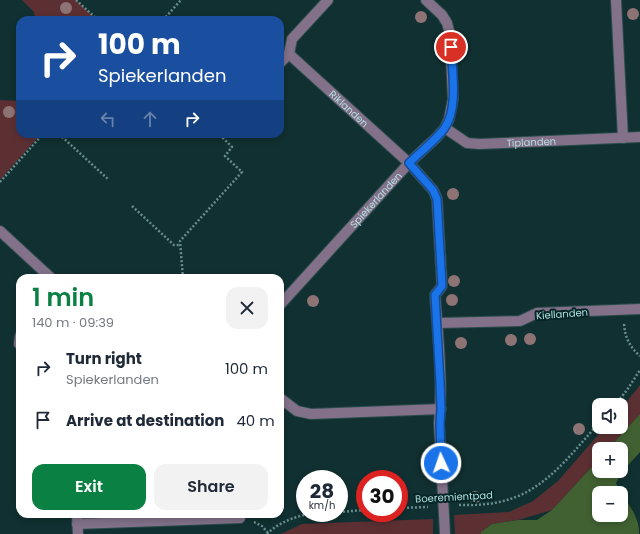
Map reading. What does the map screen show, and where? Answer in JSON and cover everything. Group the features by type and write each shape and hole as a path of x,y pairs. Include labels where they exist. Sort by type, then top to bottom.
{"street":[{"path":"284,59 289,54 292,39 328,0"},
{"name":"Spiekerlanden","path":"284,300 409,163 445,128 450,119 453,99 450,34 447,23 442,15 426,0"},
{"path":"616,0 623,138"},
{"name":"Riklanden","path":"289,54 409,163"},
{"name":"Tiplanden","path":"445,128 467,142 480,144 640,137"},
{"path":"409,163 433,190 437,199 442,286 435,295 438,324 441,409 440,423 445,534"},
{"path":"0,231 45,274"},
{"name":"Kiellanden","path":"438,324 520,321 537,313 640,309"},
{"path":"284,401 297,411 311,414 441,409"},
{"path":"77,524 240,518"}],"path":[{"path":"76,0 94,16"},
{"path":"167,16 181,0"},
{"path":"0,182 39,138"},
{"path":"63,138 109,180"},
{"path":"183,274 180,241 242,172 225,156 232,147 223,138"},
{"path":"132,206 174,245 180,245"},
{"path":"623,310 626,336 630,346 640,356"},
{"path":"621,398 640,370"},
{"name":"Boeremientpad","path":"408,508 489,504 510,500 522,495 548,478 592,431"},
{"path":"267,534 277,526 296,517"}],"shaded area":[{"path":"22,0 76,0 93,16 34,16 34,12"},
{"path":"0,100 16,101 16,138 37,138 0,180"},
{"path":"640,385 640,414 628,427 628,400"},
{"path":"640,414 640,452 628,465 628,442 614,442 622,434 628,434 628,427"},
{"path":"599,434 622,434 614,442 592,442 592,467 552,510 518,520 492,524 481,532 481,534 455,534 454,515 509,512 533,501 558,481"},
{"path":"592,467 592,478 619,478 616,483 618,486 592,486 592,522 628,522 628,504 636,517 639,534 481,534 481,532 492,524 518,520 537,520 552,510"},
{"path":"433,519 433,534 281,534 302,524 408,522 408,520"}],"route":[{"path":"441,463 438,324 435,295 442,286 437,199 433,190 409,163 436,138 445,128 450,119 453,99 451,47"}]}
